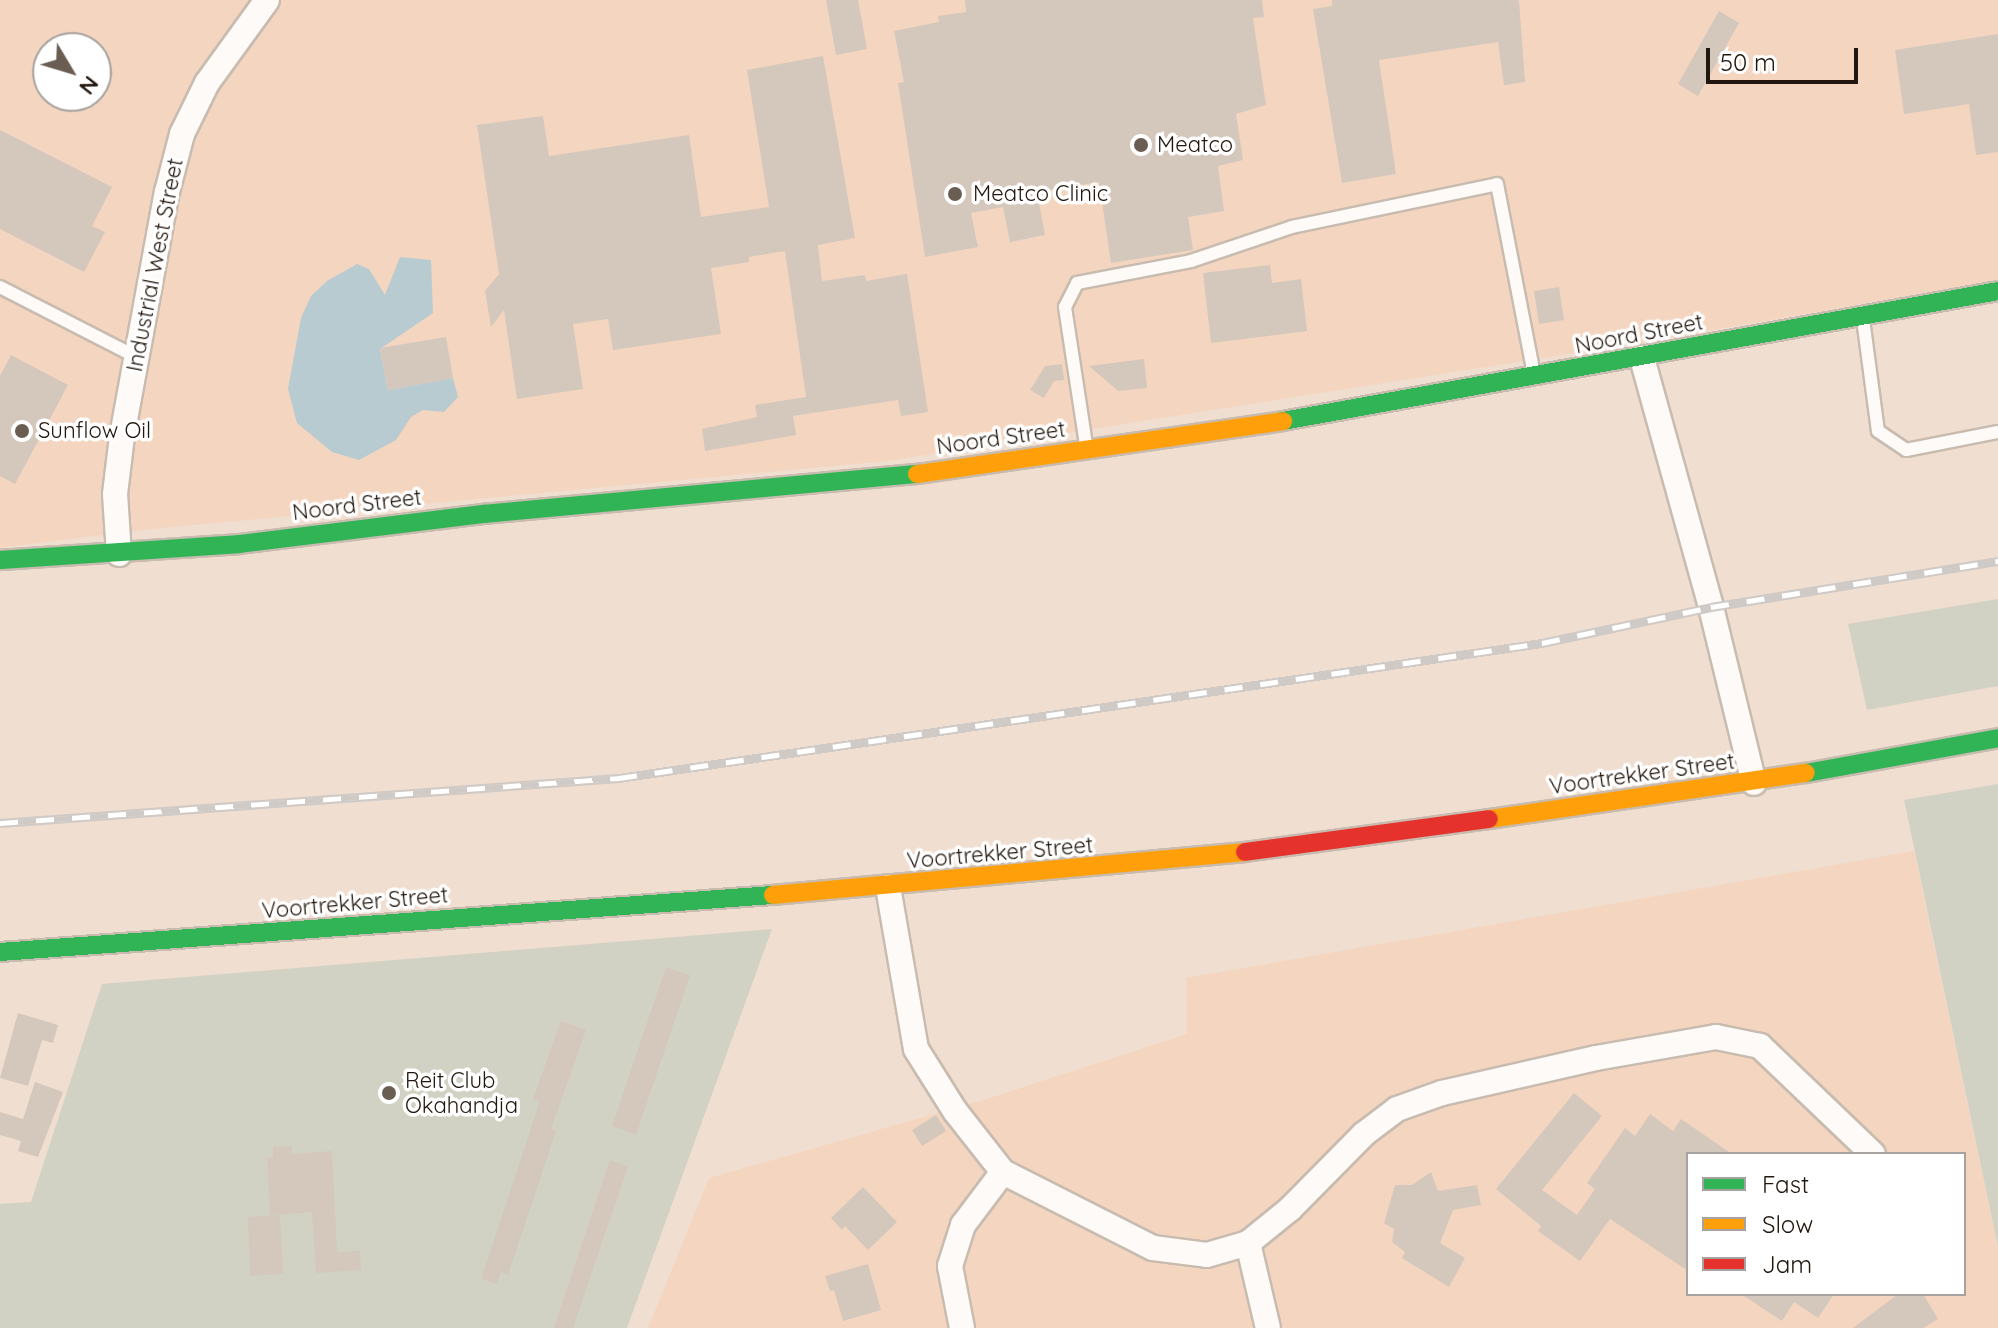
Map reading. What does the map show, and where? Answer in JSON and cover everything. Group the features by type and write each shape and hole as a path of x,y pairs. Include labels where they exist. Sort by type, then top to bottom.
{"street":[{"name":"Industrial West Street","path":"119,554 115,494 136,357 182,134 207,83 267,0"},
{"name":"Noord Street","path":"0,560 239,544 484,514 833,484 1087,451 1230,431 1998,291"},
{"path":"1642,358 1711,607 1754,783"},
{"name":"Voortrekker Street","path":"0,952 888,887 1187,860 1754,783 1998,738"},
{"path":"888,887 916,1049 955,1111 1003,1172 1153,1248 1207,1255 1248,1243 1290,1209 1364,1134 1397,1109 1442,1093 1596,1058 1716,1037 1760,1046 1871,1152"},
{"path":"962,1328 950,1266 963,1225 1003,1172"},
{"path":"1248,1243 1268,1328"}],"lane":[{"path":"1087,451 1065,307 1077,283 1191,261 1292,227 1497,184 1535,377"},
{"path":"0,287 136,357"},
{"path":"1862,316 1878,431 1906,450 1998,432"}],"shaded area":[{"path":"0,0 1998,0 1998,280 1645,342 888,461 151,529 0,548"},
{"path":"400,257 431,260 433,313 380,349 388,390 453,378 458,397 444,412 423,410 411,417 396,440 359,460 332,452 297,423 288,389 301,318 311,296 327,281 357,264 369,269 385,295"},
{"path":"1998,599 1998,686 1867,710 1848,624"},
{"path":"1998,784 1998,1247 1904,800"},
{"path":"1914,851 1998,1247 1998,1328 648,1328 709,1178 993,1097 1187,1034 1186,978"},
{"name":"Reit Club Okahandja","path":"772,929 627,1328 0,1328 0,1204 31,1202 102,984"}],"building":[{"path":"826,0 858,0 867,49 836,55"},
{"name":"Meatco","path":"965,0 1262,0 1264,17 1253,18 1266,105 1236,114 1243,160 1218,166 1224,211 1188,217 1193,250 1111,263 1099,182 1037,192 1045,235 1010,242 1003,207 971,213 978,247 925,257 898,83 904,82 894,31 939,22 938,16 966,12"},
{"path":"1332,0 1519,0 1525,82 1504,85 1498,42 1379,60 1396,174 1342,183 1313,9 1332,6"},
{"path":"1719,11 1739,23 1698,96 1678,84"},
{"path":"1998,34 1998,152 1976,155 1969,104 1904,114 1895,50"},
{"path":"823,56 855,238 818,245 822,281 865,275 866,281 907,274 928,412 901,416 898,400 793,416 796,435 705,451 702,429 757,417 755,405 806,397 785,251 749,257 749,262 711,268 721,334 613,350 608,319 573,324 583,389 517,399 504,310 491,327 485,291 499,274 477,125 543,116 549,156 689,135 701,217 769,207 747,70"},
{"path":"0,130 112,187 92,226 105,232 84,272 0,229"},
{"path":"1270,265 1272,283 1301,279 1307,331 1211,343 1203,273"},
{"path":"1559,287 1564,320 1539,324 1534,291"},
{"path":"446,337 453,378 388,390 380,348"},
{"name":"Sunflow Oil","path":"11,355 68,385 15,484 0,476 0,376"},
{"path":"1144,359 1147,388 1118,391 1089,366"},
{"path":"1062,364 1064,380 1054,381 1044,398 1030,390 1045,366"},
{"path":"666,967 690,975 636,1135 612,1126"},
{"path":"18,1013 58,1025 53,1043 42,1040 28,1086 0,1078"},
{"path":"561,1021 586,1030 551,1129 556,1131 508,1275 501,1272 497,1284 481,1279 540,1101 533,1099"},
{"path":"35,1082 63,1092 38,1157 18,1151 21,1141 0,1135 0,1112 23,1119"},
{"path":"1574,1093 1602,1116 1542,1190 1577,1215 1595,1189 1587,1183 1625,1128 1635,1136 1650,1114 1673,1131 1681,1119 1729,1152 1686,1152 1686,1270 1610,1219 1580,1261 1538,1231 1541,1226 1496,1189"},
{"path":"936,1115 946,1131 922,1146 912,1130"},
{"path":"292,1146 292,1154 332,1151 337,1252 360,1251 361,1270 316,1273 312,1212 270,1215 267,1158 273,1157 273,1147"},
{"path":"610,1160 628,1166 573,1328 554,1328"},
{"path":"1431,1172 1438,1191 1477,1185 1481,1205 1453,1210 1440,1243 1465,1258 1449,1287 1402,1258 1405,1252 1392,1242 1394,1229 1384,1223 1395,1185 1412,1185"},
{"path":"863,1187 897,1222 868,1250 845,1226 842,1230 831,1218"},
{"path":"280,1215 283,1274 250,1276 248,1217"},
{"path":"868,1264 881,1310 843,1321 834,1290 830,1291 825,1276"},
{"path":"1744,1296 1833,1296 1818,1318 1794,1302 1782,1321"},
{"path":"1895,1296 1924,1296 1938,1319 1923,1328 1853,1328"}],"railway":[{"path":"0,823 619,778 1542,643 1711,607 1998,561"}],"traffic: fast":[{"path":"1283,421 1998,291"},
{"path":"0,560 239,544 484,514 917,474"},
{"path":"1806,773 1998,738"},
{"path":"0,952 773,895"}],"traffic: slow":[{"path":"917,474 1283,421"},
{"path":"1489,819 1806,773"},
{"path":"773,895 1245,852"}],"traffic: jam":[{"path":"1245,852 1489,819"}],"place":[{"name":"Meatco","path":"1141,145"},
{"name":"Meatco Clinic","path":"955,194"},
{"name":"Sunflow Oil","path":"22,431"},
{"name":"Reit Club Okahandja","path":"389,1093"}]}
